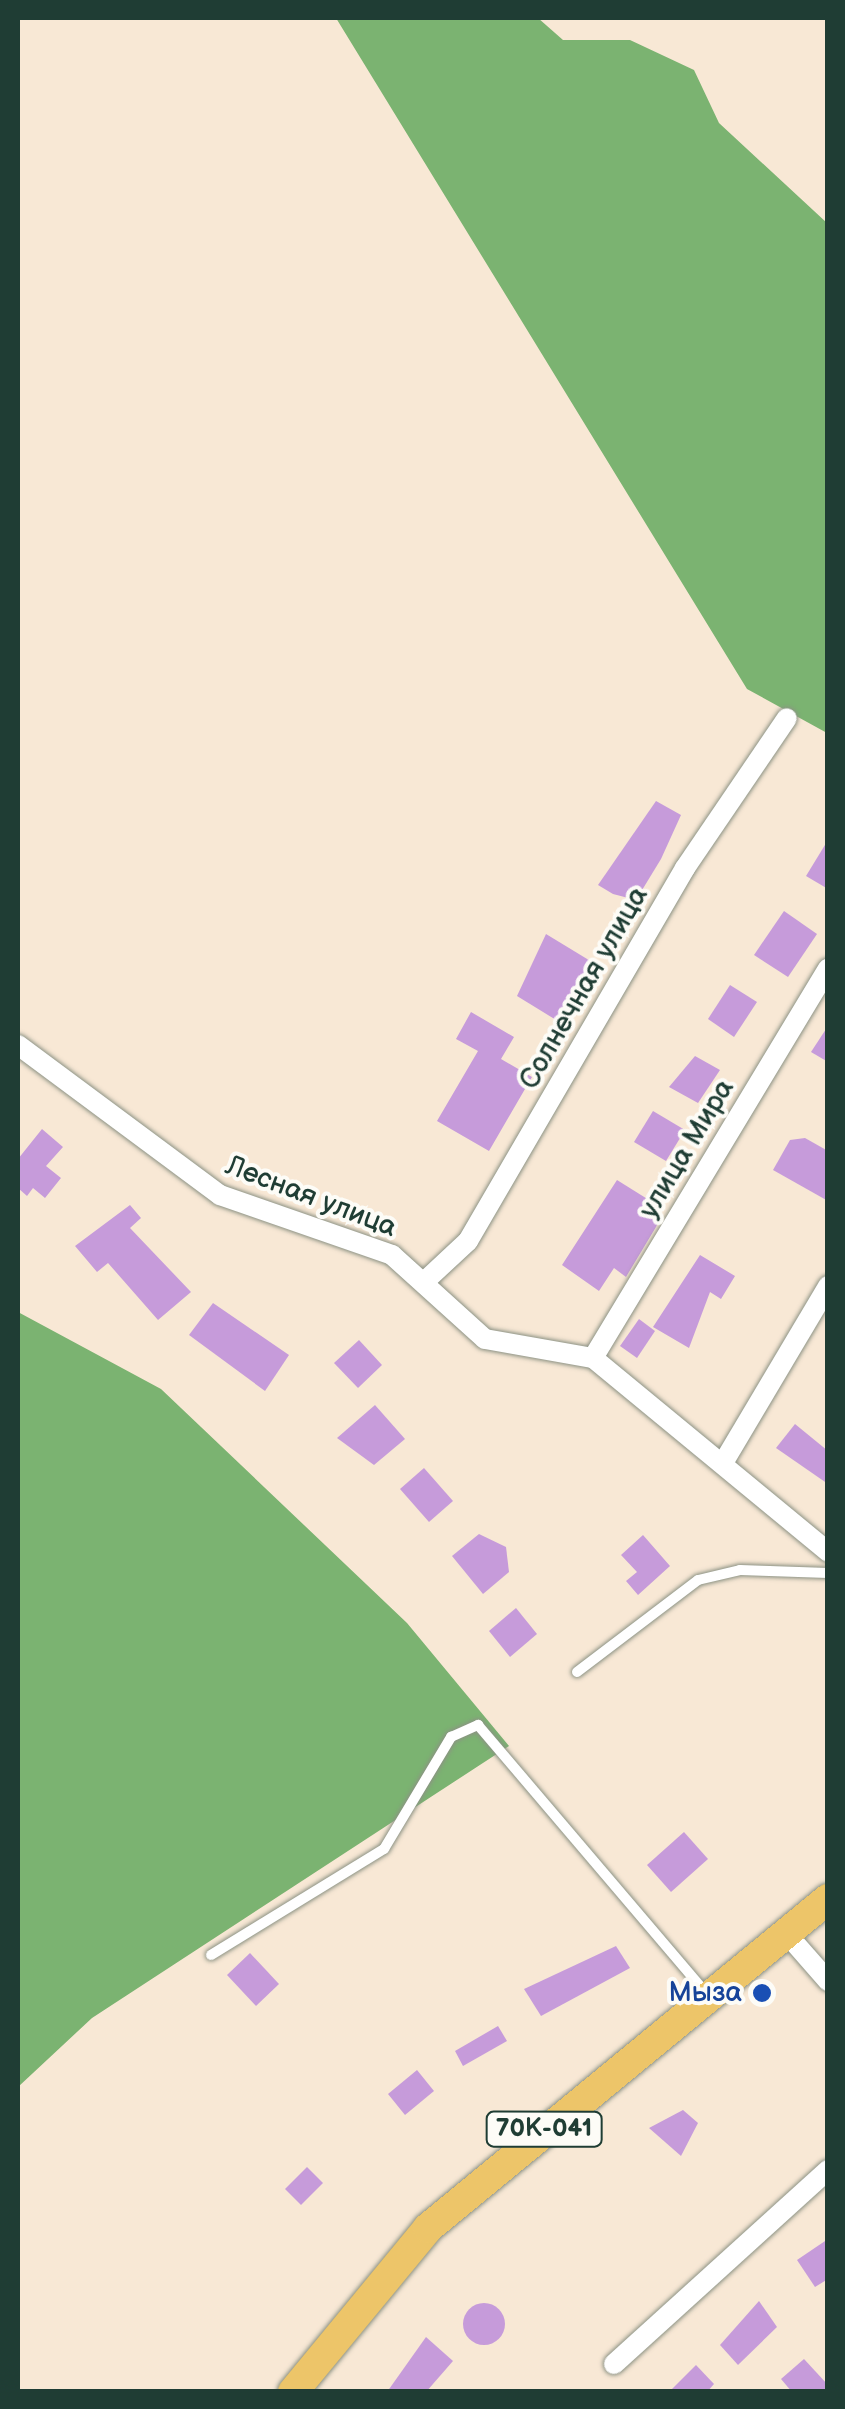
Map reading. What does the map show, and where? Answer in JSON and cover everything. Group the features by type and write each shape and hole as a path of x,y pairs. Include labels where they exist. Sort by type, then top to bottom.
{"main road":[{"name":"70К-041","path":"292,2392 428,2228 828,1899"}],"street":[{"name":"Солнечная улица","path":"424,1282 468,1242 685,868 787,718"},
{"name":"улица Мира","path":"593,1358 828,968"},
{"name":"Лесная улица","path":"18,1045 212,1190 392,1255 485,1339 593,1358 828,1552"},
{"path":"723,1463 828,1286"},
{"path":"786,1933 828,1981"},
{"path":"614,2364 828,2170"}],"lane":[{"path":"577,1672 698,1580 740,1570 828,1573"},
{"path":"211,1955 384,1849 451,1737 478,1725 708,1996"}],"green space":[{"path":"336,18 538,18 563,40 630,40 694,70 719,123 827,223 827,733 747,689"},
{"path":"18,1312 161,1389 407,1623 509,1746 92,2018 18,2087"}],"building":[{"path":"656,801 681,815 661,859 636,900 613,894 598,885"},
{"path":"828,840 828,889 806,876"},
{"path":"784,911 817,934 788,977 754,955"},
{"path":"546,934 597,965 561,1023 517,996"},
{"path":"730,985 757,1002 734,1037 708,1019"},
{"path":"471,1012 514,1037 501,1059 532,1077 489,1151 437,1121 478,1051 456,1039"},
{"path":"828,1026 828,1062 811,1052"},
{"path":"695,1056 720,1070 698,1103 669,1087"},
{"path":"653,1111 685,1130 666,1161 634,1142"},
{"path":"42,1129 63,1147 46,1166 61,1178 45,1198 33,1188 27,1196 18,1188 18,1159"},
{"path":"805,1138 828,1151 828,1201 773,1170 790,1140"},
{"path":"617,1180 649,1200 642,1212 659,1222 626,1277 614,1268 599,1291 562,1265"},
{"path":"130,1205 141,1218 130,1228 191,1292 158,1320 108,1263 97,1272 75,1246"},
{"path":"700,1255 735,1276 721,1299 710,1292 689,1348 653,1327"},
{"path":"213,1303 289,1355 265,1391 189,1335"},
{"path":"639,1319 655,1331 637,1358 620,1346"},
{"path":"359,1340 382,1365 358,1388 334,1363"},
{"path":"375,1405 405,1439 374,1465 337,1438"},
{"path":"795,1424 828,1451 828,1484 776,1448"},
{"path":"424,1468 453,1501 429,1522 400,1489"},
{"path":"479,1534 506,1547 509,1572 483,1594 452,1556"},
{"path":"643,1535 670,1566 638,1595 626,1581 637,1572 621,1555"},
{"path":"516,1608 537,1634 510,1657 489,1631"},
{"path":"684,1832 708,1859 671,1892 647,1865"},
{"path":"616,1946 630,1968 541,2016 524,1989"},
{"path":"250,1953 279,1984 256,2006 227,1975"},
{"path":"498,2026 507,2041 463,2066 455,2051"},
{"path":"417,2070 434,2091 405,2115 388,2094"},
{"path":"683,2110 698,2123 681,2156 649,2128"},
{"path":"307,2167 323,2183 301,2205 285,2189"},
{"path":"828,2239 828,2279 815,2287 797,2260"},
{"path":"759,2301 777,2327 738,2365 720,2345"},
{"path":"484,2303 499,2309 505,2324 499,2339 484,2345 469,2339 463,2324 469,2309"},
{"path":"426,2337 453,2361 426,2392 387,2392"},
{"path":"804,2359 828,2385 828,2392 792,2392 781,2379"},
{"path":"696,2365 714,2384 707,2392 669,2392"}],"place":[{"name":"Мыза","path":"762,1993"}]}
